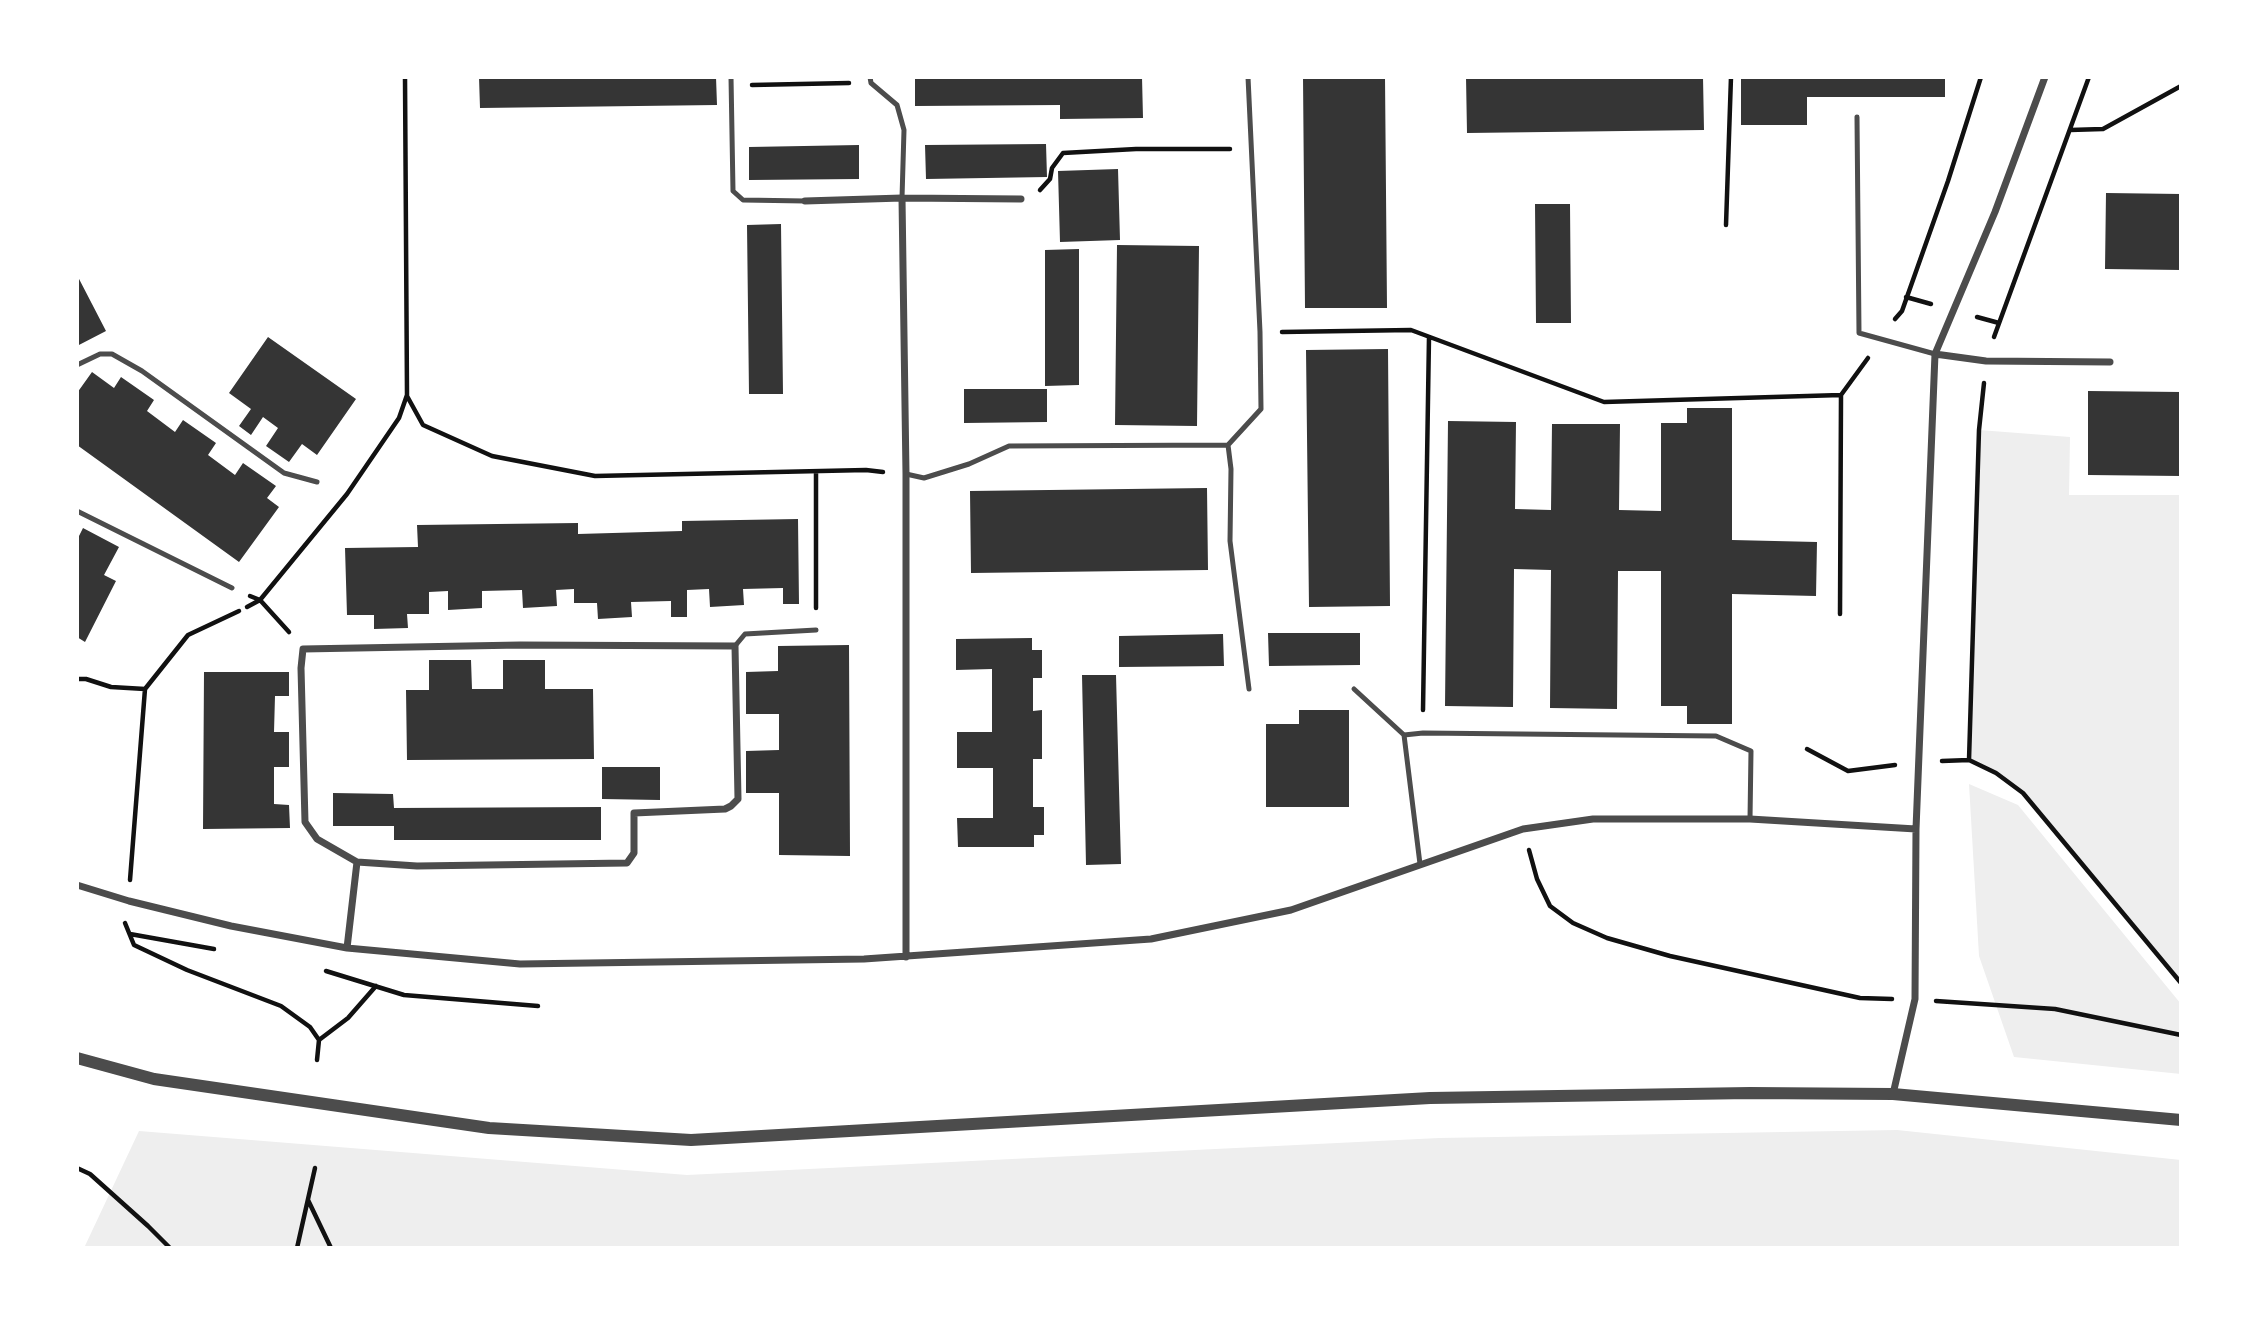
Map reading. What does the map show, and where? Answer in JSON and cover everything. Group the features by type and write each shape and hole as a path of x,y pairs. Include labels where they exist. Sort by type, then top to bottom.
{"street":[{"path":"1893,1094 1915,999 1916,829 1936,354 1995,212 2045,77"},
{"path":"902,198 906,474 906,957"},
{"path":"805,201 902,198 1021,199"},
{"path":"1936,354 1986,361 2110,362"},
{"path":"520,645 735,646 738,799 725,809 634,813 634,853 627,863 416,866 357,862 317,839 305,822 301,668 303,649 520,645"},
{"path":"77,885 231,926 347,948 520,964 906,957 1151,939 1291,910 1523,829 1593,819 1750,819 1916,829"},
{"path":"347,948 357,862"},
{"path":"77,1058 154,1079 489,1128 691,1140 1430,1098 1750,1093 1893,1094 2181,1120"}],"lane":[{"path":"731,77 733,191 743,200 805,201"},
{"path":"906,474 924,478 969,464 1009,446 1228,445 1261,409 1248,77"},
{"path":"870,80 897,105 904,130 902,198"},
{"path":"1857,117 1859,333 1936,354"},
{"path":"77,365 100,354 112,354 142,371 284,473 317,482"},
{"path":"1228,445 1231,469 1230,541 1249,689"},
{"path":"77,512 232,588"},
{"path":"735,646 745,634 816,630"},
{"path":"1354,689 1404,735 1420,863"},
{"path":"1404,735 1716,736 1751,751 1750,819"}],"path":[{"path":"317,1060 319,1040 310,1027 281,1006 134,945 125,923 129,901 145,689 188,635 260,600 347,494 399,418 407,395 405,77"},
{"path":"1726,225 1731,77"},
{"path":"1840,614 1841,395 1902,311 1981,77"},
{"path":"2089,77 1986,361 1979,430 1969,760 1996,773 2023,793 2181,983"},
{"path":"731,86 870,80"},
{"path":"2070,130 2103,129 2181,86"},
{"path":"1021,199 1034,197 1050,179 1052,168 1063,153 1136,149 1251,149"},
{"path":"1260,332 1411,330 1604,402 1841,395"},
{"path":"1423,733 1429,337"},
{"path":"407,395 423,425 492,456 595,476 866,470 906,474"},
{"path":"816,471 816,630"},
{"path":"260,600 303,649"},
{"path":"77,679 111,687 145,689"},
{"path":"1807,749 1848,771 1919,762"},
{"path":"1523,829 1537,879 1550,906 1573,923 1607,938 1671,956 1860,999 1915,999 2055,1009 2181,1035"},
{"path":"129,934 223,951"},
{"path":"318,968 404,995 538,1006"},
{"path":"319,1040 348,1018 376,986"},
{"path":"77,1168 90,1174 170,1248"},
{"path":"297,1248 315,1168"},
{"path":"308,1199 331,1248"}],"shaded area":[{"path":"1979,430 2070,437 2069,495 2181,495 2181,983 2023,793 1996,773 1969,760"},
{"path":"1969,784 2018,805 2181,1004 2181,1074 2014,1057 1979,956"},
{"path":"1897,1130 2181,1160 2181,1248 84,1248 139,1131 687,1175 1439,1138"}],"building":[{"path":"479,77 716,77 717,105 480,108"},
{"path":"915,77 1142,77 1143,118 1060,119 1060,105 915,106"},
{"path":"1303,77 1385,77 1387,308 1305,308"},
{"path":"1466,77 1703,77 1704,130 1467,133"},
{"path":"1741,77 1945,77 1945,97 1807,97 1807,125 1741,125"},
{"path":"1046,144 1047,177 926,179 925,145"},
{"path":"859,145 859,179 749,180 749,147"},
{"path":"1118,169 1120,240 1060,242 1058,171"},
{"path":"2106,193 2181,194 2181,270 2105,269"},
{"path":"1535,204 1570,204 1571,323 1536,323"},
{"path":"781,224 783,394 749,394 747,225"},
{"path":"1117,245 1199,246 1197,426 1115,425"},
{"path":"1079,249 1079,385 1045,386 1045,250"},
{"path":"77,275 106,331 77,346"},
{"path":"268,337 356,399 317,455 302,444 289,462 266,446 278,428 263,417 251,435 239,426 251,409 229,393"},
{"path":"1388,349 1390,606 1309,607 1306,350"},
{"path":"92,372 114,388 121,377 154,400 147,411 175,432 183,420 216,443 208,455 235,475 243,463 276,486 267,498 279,507 239,562 77,445 77,393"},
{"path":"964,389 1047,389 1047,422 964,423"},
{"path":"2088,391 2181,392 2181,476 2088,475"},
{"path":"1687,408 1732,408 1732,540 1817,542 1816,596 1732,594 1732,724 1687,724 1687,706 1661,706 1661,571 1618,571 1617,709 1550,708 1551,570 1514,569 1513,707 1445,706 1448,421 1516,422 1515,509 1551,510 1552,424 1620,424 1619,510 1661,511 1661,423 1687,423"},
{"path":"1207,488 1208,570 971,573 970,491"},
{"path":"798,519 799,604 783,604 783,588 743,589 744,605 710,607 709,589 687,590 687,617 671,617 671,601 631,602 632,617 598,619 597,603 574,603 574,589 556,590 557,606 523,608 522,590 482,591 482,608 448,610 448,591 429,592 429,614 407,614 408,628 374,629 374,615 347,615 345,548 418,547 417,525 578,523 578,534 682,531 682,521"},
{"path":"83,528 119,547 104,575 116,581 85,642 77,637 77,540"},
{"path":"1268,633 1360,633 1360,665 1269,666"},
{"path":"1223,634 1224,666 1119,667 1119,636"},
{"path":"1032,638 1032,650 1042,650 1042,678 1033,678 1033,711 1042,710 1042,759 1033,759 1033,807 1044,807 1044,835 1034,835 1034,847 958,847 957,818 993,818 993,768 957,768 957,732 992,732 992,669 956,670 956,639"},
{"path":"849,645 850,856 779,855 779,793 746,793 746,751 779,750 779,714 746,714 746,672 778,671 778,646"},
{"path":"429,660 471,660 472,689 503,689 503,660 545,660 545,689 593,689 594,759 407,760 406,690 429,690"},
{"path":"204,672 289,672 289,696 275,696 274,732 289,732 289,767 274,767 274,804 289,805 290,828 203,829"},
{"path":"1082,675 1116,675 1121,864 1086,865"},
{"path":"1299,710 1349,710 1349,807 1266,807 1266,724 1299,724"},
{"path":"602,767 660,767 660,800 602,799"},
{"path":"333,793 393,794 394,808 601,807 601,840 394,840 394,826 333,826"}]}
